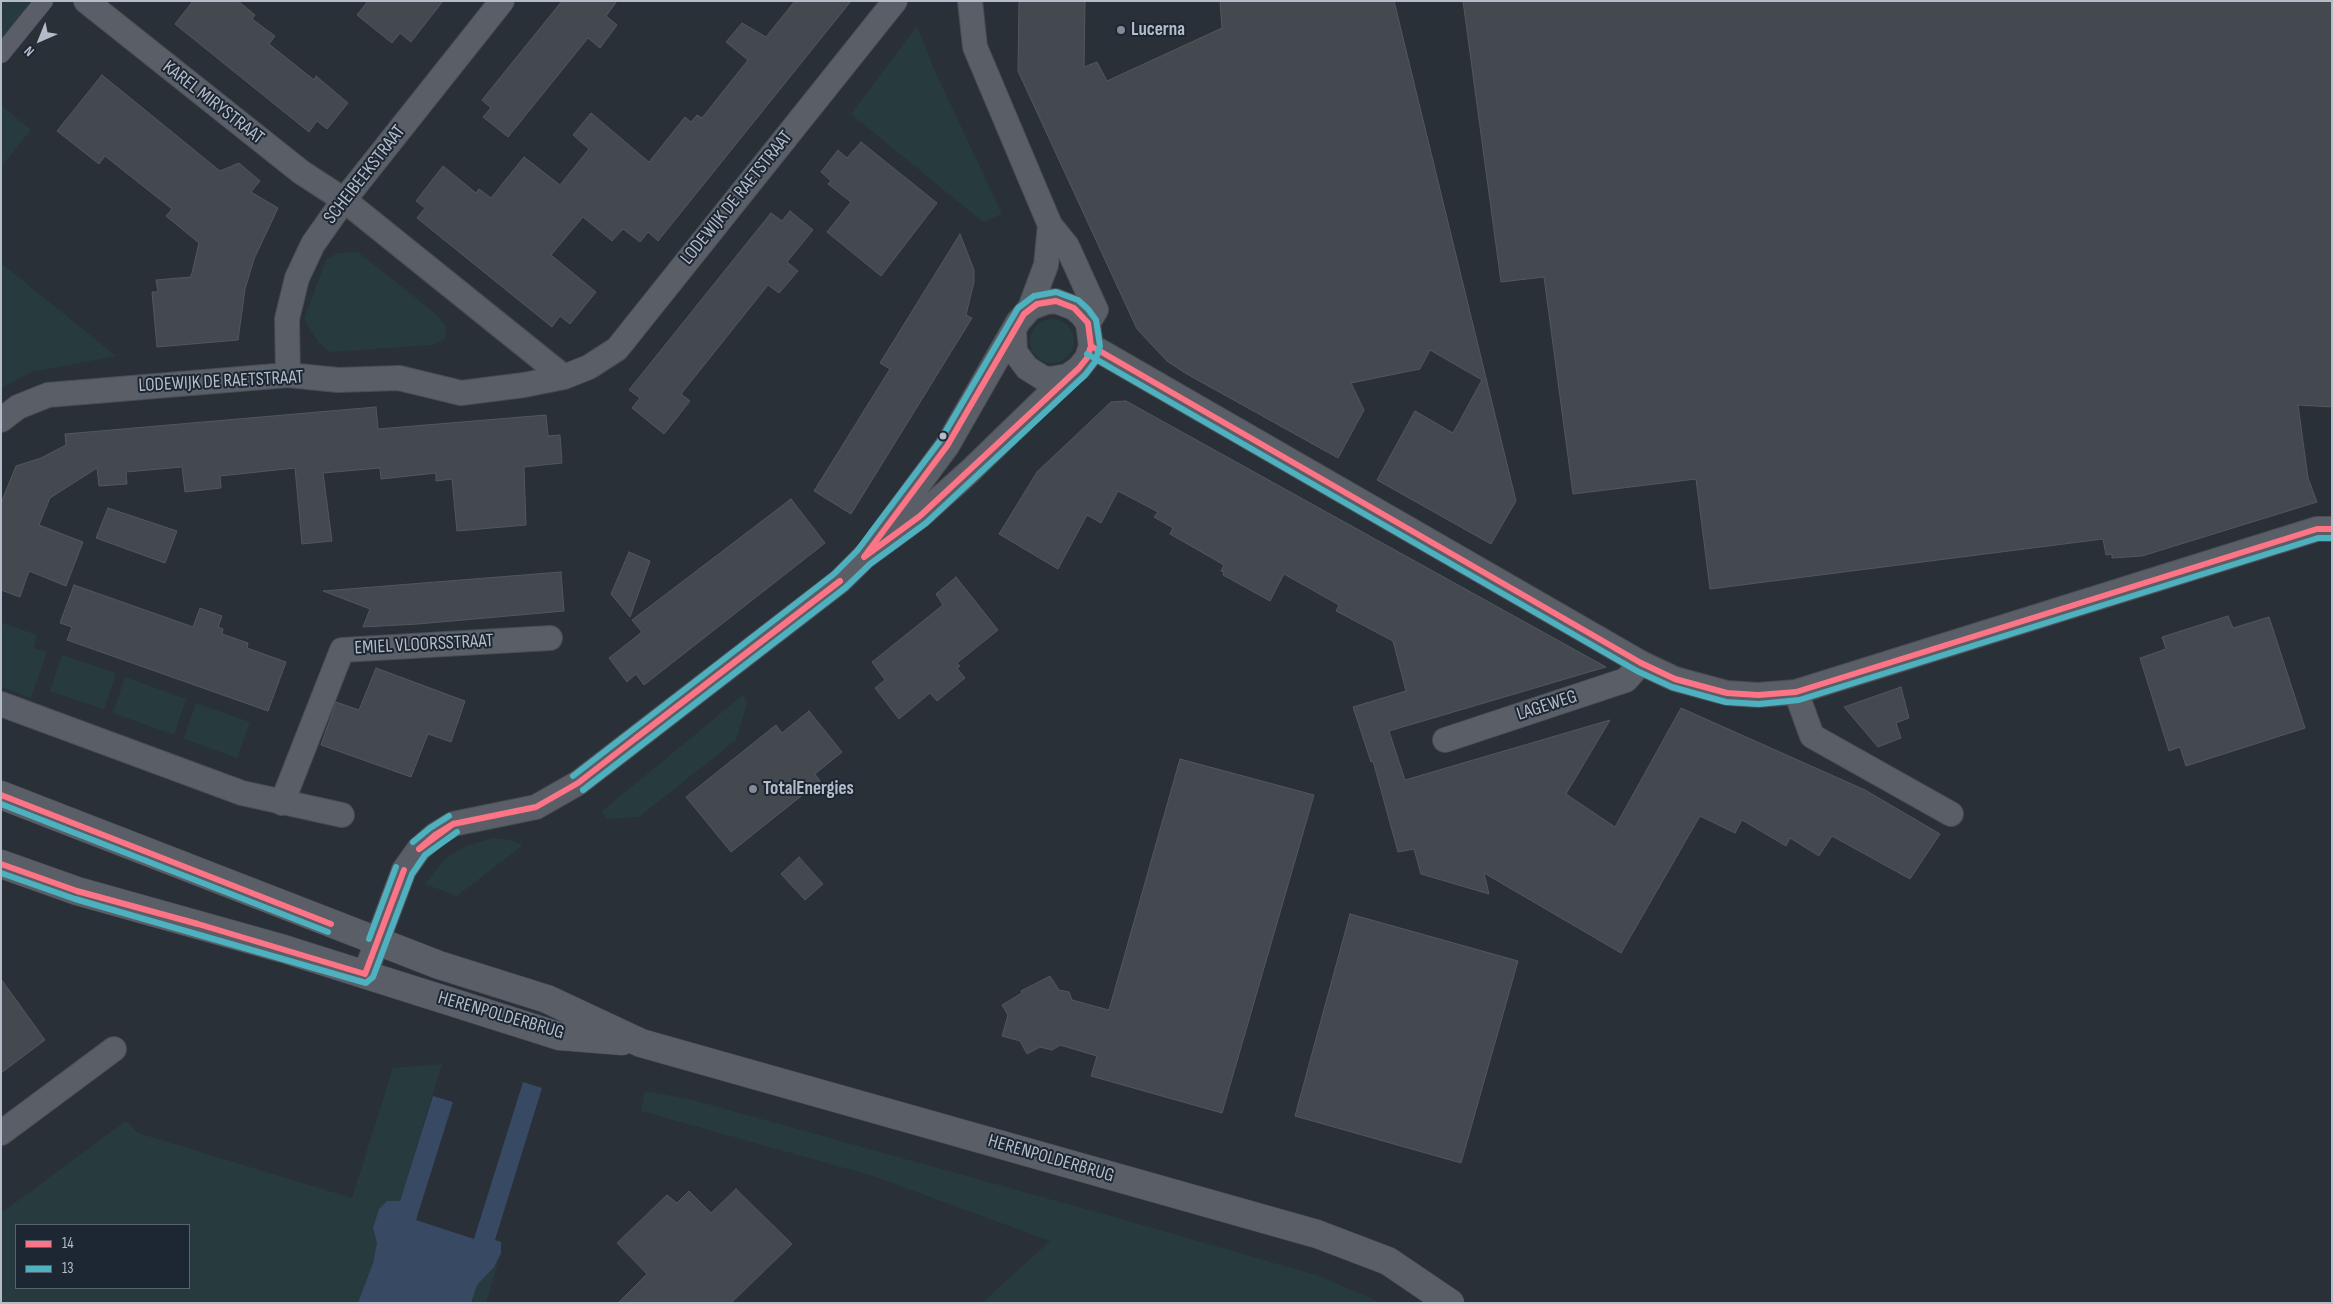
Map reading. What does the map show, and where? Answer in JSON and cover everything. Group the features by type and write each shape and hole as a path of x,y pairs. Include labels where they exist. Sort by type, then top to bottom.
{"street":[{"path":"1,54 44,1"},
{"name":"KAREL MIRYSTRAAT","path":"86,1 116,27 301,172 344,200"},
{"name":"SCHEIBEEKSTRAAT","path":"288,375 287,319 297,278 313,244 344,200 502,1"},
{"name":"LODEWIJK DE RAETSTRAAT","path":"1,420 18,407 48,395 288,375 338,380 399,378 461,393 564,377 589,367 617,349 894,1"},
{"path":"1,864 77,891 206,926 365,974 404,870 419,849 435,835 453,824 536,807 578,784 840,581 864,558 920,516 962,479 1068,376 1079,368 1087,358 1089,334 1096,310 1067,246 1050,225 975,47 970,1"},
{"path":"344,200 564,377"},
{"path":"864,558 947,446 1018,322 1030,308 1046,265 1050,225"},
{"path":"1030,308 1046,302 1066,304 1082,315 1089,334 1641,663 1675,679 1728,693 1758,695 1796,692 2317,529 2332,529"},
{"path":"1014,331 1015,352 1026,368 1043,378 1050,379 1068,376"},
{"name":"EMIEL VLOORSSTRAAT","path":"282,803 342,650 550,638"},
{"name":"LAGEWEG","path":"1445,740 1626,680 1641,663"},
{"path":"1796,692 1812,736 1951,814"},
{"path":"1,704 242,792 282,803 342,815"},
{"path":"1,795 377,942"},
{"name":"HERENPOLDERBRUG","path":"377,942 439,965 547,999 640,1043 1317,1234 1388,1261 1450,1303"},
{"name":"HERENPOLDERBRUG","path":"365,974 559,1036 640,1043"},
{"path":"1,1133 114,1049"}],"green space":[{"path":"1,1 31,1 32,3 1,41"},
{"path":"917,26 934,69 1002,214 983,222 851,114"},
{"path":"1,105 31,130 1,167"},
{"path":"358,252 436,314 446,327 445,339 432,345 330,352 319,343 304,319 326,260 337,253"},
{"path":"1,263 116,356 32,372 1,388"},
{"path":"1056,319 1068,325 1073,332 1073,350 1068,357 1061,362 1048,363 1040,360 1033,353 1030,337 1033,329 1040,322"},
{"path":"1,622 37,635 34,648 47,652 31,698 1,687"},
{"path":"62,655 116,673 104,709 50,691"},
{"path":"125,677 186,699 174,735 113,713"},
{"path":"743,695 747,703 736,740 639,817 607,819 601,812"},
{"path":"196,703 250,722 237,758 184,739"},
{"path":"493,838 510,840 523,845 457,896 425,884 445,859 464,847"},
{"path":"442,1064 400,1201 382,1303 1,1303 1,1213 126,1121 138,1133 352,1198 393,1068"},
{"path":"645,1091 693,1100 1118,1218 1319,1276 1382,1303 982,1303 1050,1241 873,1176 641,1111"},
{"path":"501,1242 501,1253 486,1303 451,1303"}],"water":[{"path":"523,1082 542,1088 495,1240 501,1242 501,1253 494,1267 477,1285 471,1303 358,1303 373,1263 377,1243 373,1228 379,1209 387,1201 400,1201 433,1096 453,1102 416,1220 474,1239"}],"building":[{"path":"193,1 238,1 255,15 252,19 275,36 269,44 314,80 316,76 348,103 327,129 317,121 309,132 175,24"},
{"path":"368,1 443,1 411,42 400,33 392,43 357,15"},
{"path":"562,1 617,1 606,16 617,25 600,48 588,38 508,137 483,117 491,108 482,100"},
{"path":"795,1 851,1 658,241 648,232 640,242 623,229 612,241 583,217 551,255 596,292 570,324 560,316 552,327 417,218 425,208 416,201 443,166 476,193 479,189 491,198 524,157 560,185 589,149 573,135 591,113 649,162 685,117 691,122 697,115 702,118 748,60 726,42 742,23 766,37"},
{"path":"1019,1 1085,1 1084,67 1097,62 1107,81 1222,28 1220,1 1394,1 1516,501 1491,544 1377,480 1415,411 1453,433 1482,380 1430,350 1420,369 1351,383 1364,410 1338,458 1185,373 1167,361 1137,329 1018,71"},
{"path":"1463,1 2332,1 2332,407 2298,405 2308,478 2317,502 2142,556 2112,558 2112,554 2106,555 2103,539 1710,589 1696,479 1573,494 1544,277 1501,282"},
{"path":"102,75 220,171 239,163 260,181 251,192 278,208 254,259 245,289 238,340 157,347 152,292 158,292 156,280 191,277 199,243 166,216 172,209 105,156 99,164 57,131"},
{"path":"861,142 937,203 881,276 827,232 851,202 828,184 831,181 821,172 838,150 847,158"},
{"path":"790,211 813,230 787,262 798,271 779,293 768,285 681,394 690,401 664,434 632,408 640,398 629,390 771,213 782,221"},
{"path":"960,234 974,270 974,282 966,315 972,318 851,514 814,491 890,369 880,363"},
{"path":"1126,401 1606,667 1389,731 1405,780 1610,720 1566,794 1615,827 1681,708 1865,790 1940,834 1910,879 1832,836 1819,856 1790,838 1786,846 1742,820 1735,833 1700,816 1621,953 1484,873 1489,894 1421,874 1414,849 1398,852 1373,761 1371,762 1353,707 1406,691 1393,641 1336,611 1339,605 1284,574 1270,601 1223,575 1224,572 1221,571 1224,565 1170,534 1173,528 1154,517 1158,512 1118,491 1101,523 1087,515 1058,569 999,534 1037,472 1111,402"},
{"path":"376,407 378,429 546,415 548,436 560,435 562,463 524,467 526,525 457,531 452,479 436,481 436,473 381,479 380,468 323,473 332,541 302,544 295,468 220,476 221,488 185,492 182,467 126,472 127,484 99,486 97,468 50,498 39,525 83,542 66,586 29,571 20,597 1,590 1,503 16,466 41,458 66,445 65,434"},
{"path":"791,499 825,543 644,685 636,674 627,682 609,658 642,632 632,620"},
{"path":"108,508 177,531 165,563 96,538"},
{"path":"629,552 650,561 630,617 611,594"},
{"path":"561,572 564,611 418,624 363,627 370,609 323,591"},
{"path":"956,577 998,630 957,663 960,666 957,668 965,678 937,701 930,693 899,719 875,688 885,680 872,662 943,605 936,594"},
{"path":"74,585 193,627 200,608 222,616 218,627 223,629 222,634 248,643 247,648 286,662 268,711 67,640 72,627 60,623"},
{"path":"2228,616 2233,628 2269,617 2305,728 2186,766 2180,747 2169,751 2140,658 2166,649 2162,637"},
{"path":"376,668 465,701 451,742 428,734 411,777 321,745 336,702 359,710"},
{"path":"1901,687 1909,718 1896,723 1901,738 1878,747 1844,707"},
{"name":"TotalEnergies","path":"809,711 842,752 815,774 820,781 731,852 686,797 776,725 782,733"},
{"path":"1180,759 1314,795 1222,1113 1091,1076 1097,1056 1060,1045 1052,1050 1040,1047 1027,1054 1020,1041 1002,1036 1008,1015 1002,1005 1022,993 1021,991 1050,976 1059,990 1069,992 1072,1000 1109,1010"},
{"path":"799,857 823,884 805,900 781,874"},
{"path":"1350,914 1518,961 1461,1163 1295,1116"},
{"path":"1,979 45,1040 1,1073"},
{"path":"736,1189 792,1244 731,1303 618,1303 647,1274 617,1243 667,1195 677,1203 689,1191 711,1213"}],"transit line":[{"name":"13","path":"573,776 834,574 857,551 940,441 1018,308 1034,296 1056,292 1078,300 1088,309 1096,320 1100,346 1095,362 1085,375 926,523 870,564 845,588 583,790"},
{"name":"14","path":"1056,301 1074,308 1088,323 1091,346 1087,358 1079,368 920,516 864,557 947,446 1024,314 1037,304 1056,301"},
{"name":"14","path":"1091,346 1641,663 1675,679 1727,693 1758,695 1796,692 2317,529 2332,529"},
{"name":"13","path":"1087,354 1637,671 1672,687 1726,702 1759,704 1799,700 2318,538 2332,538"},
{"name":"14","path":"636,738 840,581"},
{"name":"14","path":"636,738 840,581"},
{"name":"14","path":"578,783 636,738"},
{"name":"14","path":"536,807 578,783"},
{"name":"14","path":"536,807 578,783"},
{"name":"14","path":"1,795 331,924"},
{"name":"13","path":"1,804 328,932"},
{"name":"14","path":"453,824 536,807"},
{"name":"14","path":"453,824 536,807"},
{"name":"13","path":"413,842 449,816"},
{"name":"14","path":"419,849 435,835 453,824"},
{"name":"14","path":"419,849 453,824"},
{"name":"13","path":"1,873 75,899 366,983 373,977 412,874 425,855 457,832"},
{"name":"14","path":"1,864 77,891 198,924 365,974 404,870"},
{"name":"13","path":"369,939 396,867"},
{"name":"14","path":"377,942 404,870"}],"place":[{"name":"Lucerna","path":"1121,30"},
{"name":"TotalEnergies","path":"753,789"}]}
